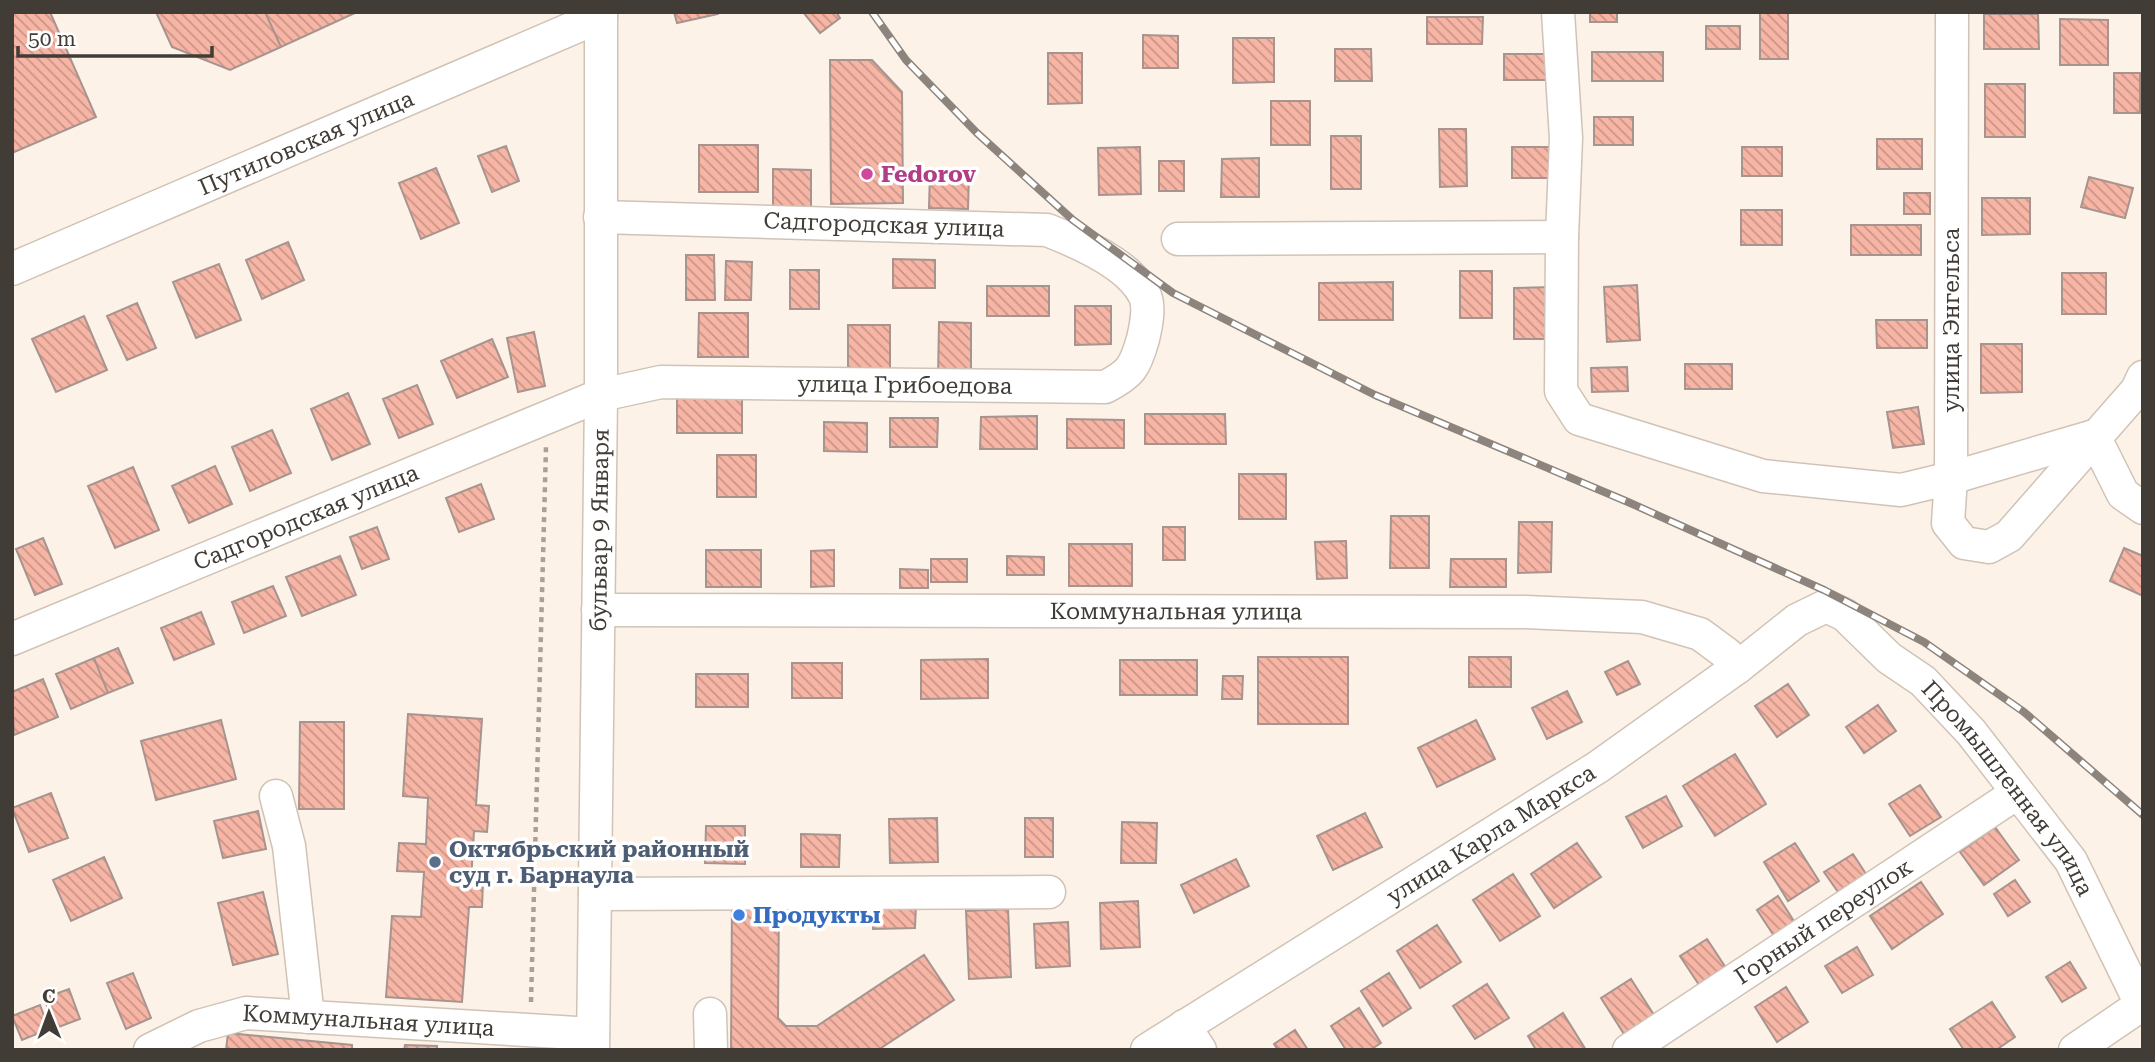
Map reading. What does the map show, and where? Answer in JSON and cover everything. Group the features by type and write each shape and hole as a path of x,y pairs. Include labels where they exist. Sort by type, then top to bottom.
{"street":[{"path":"1558,12 1566,138 1561,391 1579,419 1763,476 1901,490 2094,436 2141,386"},
{"name":"улица Энгельса","path":"1952,12 1951,478 1948,523 1964,544 1989,547 2009,536 2094,436"},
{"name":"бульвар 9 Января","path":"593,1042 601,396 601,14"},
{"name":"Путиловская улица","path":"12,269 601,14"},
{"name":"Садгородская улица","path":"600,217 1047,230 1082,243 1106,258 1133,280 1146,297"},
{"path":"1178,239 1562,237"},
{"name":"улица Грибоедова","path":"601,396 661,382 1105,387 1126,377 1139,355 1147,323 1146,297"},
{"name":"Садгородская улица","path":"12,639 601,396"},
{"path":"2094,436 2123,494 2143,508"},
{"name":"улица Карла Маркса","path":"1147,1050 1192,1038 1598,767 1738,667 1797,620 1826,606"},
{"name":"Промышленная улица","path":"1826,606 1845,615 1889,659 1923,681 1971,732 2071,861 2142,1007"},
{"name":"Коммунальная улица","path":"598,610 1525,612 1642,617 1700,634 1727,654 1738,667"},
{"name":"Горный переулок","path":"1629,1050 2017,793"},
{"path":"276,796 289,846 308,1017"},
{"path":"595,894 1049,892"},
{"path":"2075,1050 2142,1007"},
{"name":"Коммунальная улица","path":"149,1050 199,1026 246,1013 530,1030 593,1042"},
{"path":"710,1014 710,1050"}],"path":[{"path":"530,1030 546,418"}],"building":[{"path":"12,12 50,12 96,117 12,153"},
{"path":"156,12 265,12 281,47 230,70 172,47"},
{"path":"265,12 357,12 281,47"},
{"path":"674,12 718,12 718,14 677,23"},
{"path":"803,12 836,12 840,18 820,33"},
{"path":"1590,12 1617,12 1617,22 1590,22"},
{"path":"1760,12 1788,12 1788,59 1760,59"},
{"path":"1984,14 2038,14 2039,49 1984,49"},
{"path":"1427,17 1483,17 1482,44 1427,44"},
{"path":"2060,19 2108,20 2108,65 2060,65"},
{"path":"1706,26 1740,26 1740,49 1706,49"},
{"path":"1143,35 1178,36 1178,68 1143,68"},
{"path":"1233,38 1274,38 1274,82 1233,83"},
{"path":"1335,49 1371,49 1372,81 1335,81"},
{"path":"1592,52 1663,52 1663,81 1592,81"},
{"path":"1048,53 1082,53 1082,103 1048,104"},
{"path":"1504,54 1548,54 1548,80 1504,80"},
{"path":"830,60 872,60 902,92 903,203 831,204"},
{"path":"2114,73 2140,73 2140,113 2114,113"},
{"path":"1985,84 2025,84 2025,137 1985,137"},
{"path":"1271,101 1310,101 1310,145 1271,145"},
{"path":"1594,117 1633,117 1633,145 1594,145"},
{"path":"1439,129 1466,129 1467,186 1440,187"},
{"path":"1331,136 1361,136 1361,189 1331,189"},
{"path":"1877,139 1922,139 1922,169 1877,169"},
{"path":"699,145 758,145 758,192 699,192"},
{"path":"506,146 519,181 492,192 478,156"},
{"path":"1140,147 1141,194 1099,195 1098,148"},
{"path":"1512,147 1550,147 1550,178 1512,178"},
{"path":"1742,147 1782,147 1782,176 1742,176"},
{"path":"1259,158 1259,197 1221,197 1222,159"},
{"path":"1159,161 1184,161 1184,191 1159,191"},
{"path":"436,168 459,223 421,239 399,183"},
{"path":"773,169 811,170 811,207 773,207"},
{"path":"930,172 969,173 968,209 929,208"},
{"path":"2089,177 2133,188 2125,218 2081,207"},
{"path":"1904,193 1930,193 1930,214 1904,214"},
{"path":"1982,198 2030,198 2030,234 1982,235"},
{"path":"1741,210 1782,210 1782,245 1741,245"},
{"path":"1851,225 1921,225 1921,255 1851,255"},
{"path":"288,242 304,280 262,299 246,260"},
{"path":"686,255 714,255 715,300 686,300"},
{"path":"893,259 935,260 935,288 893,288"},
{"path":"726,261 752,262 751,300 725,300"},
{"path":"219,264 241,320 196,338 173,282"},
{"path":"790,270 819,270 819,309 790,309"},
{"path":"1460,271 1492,271 1492,318 1460,318"},
{"path":"2062,273 2106,273 2106,314 2062,314"},
{"path":"1393,282 1393,320 1319,320 1319,283"},
{"path":"1637,285 1640,340 1607,342 1604,287"},
{"path":"987,286 1049,286 1049,316 987,316"},
{"path":"1551,287 1551,339 1514,339 1514,288"},
{"path":"137,303 156,348 127,360 107,316"},
{"path":"1075,306 1111,306 1111,344 1075,345"},
{"path":"699,313 748,313 748,357 698,357"},
{"path":"84,316 107,370 56,392 32,339"},
{"path":"1876,320 1927,320 1927,348 1877,348"},
{"path":"939,322 971,323 971,378 938,378"},
{"path":"848,325 890,325 890,371 848,371"},
{"path":"534,332 545,386 518,392 507,338"},
{"path":"492,339 508,377 457,398 441,361"},
{"path":"1981,344 2022,344 2022,392 1981,393"},
{"path":"1685,364 1732,364 1732,389 1685,389"},
{"path":"1627,367 1628,391 1592,392 1591,368"},
{"path":"417,385 433,424 399,438 383,399"},
{"path":"348,393 370,444 332,460 311,409"},
{"path":"677,395 742,395 742,433 677,433"},
{"path":"1918,407 1924,444 1893,448 1887,412"},
{"path":"1145,414 1225,414 1226,444 1145,444"},
{"path":"1037,416 1037,449 980,449 981,417"},
{"path":"890,418 938,418 937,447 890,447"},
{"path":"1067,419 1124,420 1124,448 1067,448"},
{"path":"824,422 867,423 867,452 824,451"},
{"path":"272,430 291,473 250,491 232,447"},
{"path":"717,455 756,455 756,497 717,497"},
{"path":"215,466 232,504 189,523 172,486"},
{"path":"133,467 159,530 115,548 88,486"},
{"path":"1239,474 1286,474 1286,519 1239,519"},
{"path":"481,484 494,519 459,532 446,498"},
{"path":"1391,516 1429,516 1429,568 1390,568"},
{"path":"1519,522 1552,522 1551,572 1518,573"},
{"path":"377,527 389,559 362,569 350,537"},
{"path":"1163,527 1185,527 1185,560 1163,560"},
{"path":"43,538 62,584 35,595 16,549"},
{"path":"1346,541 1347,578 1317,579 1315,542"},
{"path":"1069,544 1132,544 1132,586 1069,586"},
{"path":"2124,548 2143,556 2143,596 2110,581"},
{"path":"706,550 761,550 761,587 706,587"},
{"path":"834,550 834,586 811,587 811,551"},
{"path":"340,556 356,595 302,616 286,577"},
{"path":"1007,556 1044,557 1044,575 1007,575"},
{"path":"931,559 967,559 967,582 931,582"},
{"path":"1451,559 1506,559 1506,587 1450,587"},
{"path":"900,569 928,570 928,588 900,588"},
{"path":"273,586 286,616 244,633 232,602"},
{"path":"201,612 214,644 174,660 161,628"},
{"path":"118,648 133,683 108,693 94,658"},
{"path":"1258,657 1348,657 1348,724 1258,724"},
{"path":"1469,657 1511,657 1511,687 1469,687"},
{"path":"94,658 108,693 71,709 56,674"},
{"path":"988,659 988,698 921,699 921,660"},
{"path":"1120,660 1197,660 1197,695 1120,695"},
{"path":"1628,661 1640,684 1617,695 1605,672"},
{"path":"792,663 842,663 842,698 792,698"},
{"path":"696,674 748,674 748,707 696,707"},
{"path":"1223,676 1243,676 1242,699 1222,699"},
{"path":"43,679 58,717 14,735 12,692"},
{"path":"1788,684 1809,715 1777,737 1755,706"},
{"path":"1567,691 1582,722 1547,739 1532,708"},
{"path":"1878,705 1896,731 1864,753 1846,727"},
{"name":"Октябрьский районный суд г. Барнаула","path":"408,714 482,719 476,805 489,806 487,832 474,831 471,881 483,882 482,907 469,907 462,1002 386,997 392,916 421,917 424,872 397,871 399,843 426,844 428,798 403,796"},
{"path":"221,720 236,779 156,800 141,741"},
{"path":"1476,720 1495,759 1437,787 1418,748"},
{"path":"300,722 344,722 344,809 299,809"},
{"path":"1735,754 1766,804 1715,836 1683,786"},
{"path":"1920,785 1941,817 1910,836 1889,804"},
{"path":"51,793 68,838 29,852 12,808"},
{"path":"1666,796 1682,826 1643,848 1626,817"},
{"path":"258,811 266,849 223,858 214,821"},
{"path":"1365,813 1382,847 1333,870 1317,836"},
{"path":"937,818 938,862 890,863 889,819"},
{"path":"1025,818 1053,818 1053,857 1025,857"},
{"path":"1122,822 1157,823 1156,863 1121,863"},
{"path":"706,826 745,826 745,864 705,863"},
{"path":"1995,827 2019,860 1984,885 1960,852"},
{"path":"801,834 840,835 839,867 801,867"},
{"path":"1577,843 1601,877 1554,908 1531,874"},
{"path":"1795,843 1819,881 1788,901 1764,862"},
{"path":"1853,854 1866,874 1838,892 1824,872"},
{"path":"104,857 122,898 71,921 53,880"},
{"path":"1236,859 1249,886 1194,913 1181,885"},
{"path":"1513,874 1540,916 1500,941 1473,900"},
{"path":"2015,880 2030,902 2008,916 1994,894"},
{"path":"1921,882 1943,914 1892,949 1870,916"},
{"path":"263,892 278,954 233,965 218,903"},
{"path":"1778,896 1797,926 1776,939 1757,910"},
{"path":"732,900 779,901 778,1018 786,1026 817,1026 924,955 954,1000 878,1050 731,1050"},
{"path":"1138,901 1140,947 1101,949 1100,903"},
{"path":"873,904 916,904 915,928 873,929"},
{"path":"1008,909 1011,977 969,979 966,911"},
{"path":"1068,922 1070,966 1036,968 1034,924"},
{"path":"1437,925 1461,962 1420,988 1397,951"},
{"path":"1707,939 1728,971 1701,988 1680,956"},
{"path":"1857,947 1873,975 1842,993 1825,966"},
{"path":"2070,962 2086,988 2062,1002 2046,977"},
{"path":"133,973 151,1018 126,1029 107,983"},
{"path":"1389,973 1411,1008 1383,1026 1361,991"},
{"path":"1631,979 1654,1015 1624,1034 1601,998"},
{"path":"1487,984 1509,1018 1475,1039 1453,1006"},
{"path":"1786,987 1808,1022 1777,1042 1755,1007"},
{"path":"69,989 80,1019 56,1028 44,998"},
{"path":"1992,1002 2015,1037 1996,1050 1964,1050 1950,1029"},
{"path":"40,1005 49,1029 22,1040 12,1016"},
{"path":"1359,1008 1381,1043 1370,1050 1346,1050 1331,1026"},
{"path":"1563,1013 1586,1050 1536,1050 1528,1036"},
{"path":"1295,1030 1308,1050 1278,1050 1274,1044"},
{"path":"228,1033 352,1045 352,1050 226,1050"},
{"path":"405,1045 437,1046 437,1050 404,1050"}],"railway":[{"path":"872,12 906,60 977,133 1073,220 1173,293 1375,395 1628,502 1824,590 1924,642 2024,712 2143,815"}],"place":[{"name":"Fedorov","path":"867,174"},
{"name":"Октябрьский районный суд г. Барнаула","path":"435,862"},
{"name":"Продукты","path":"739,915"}]}
